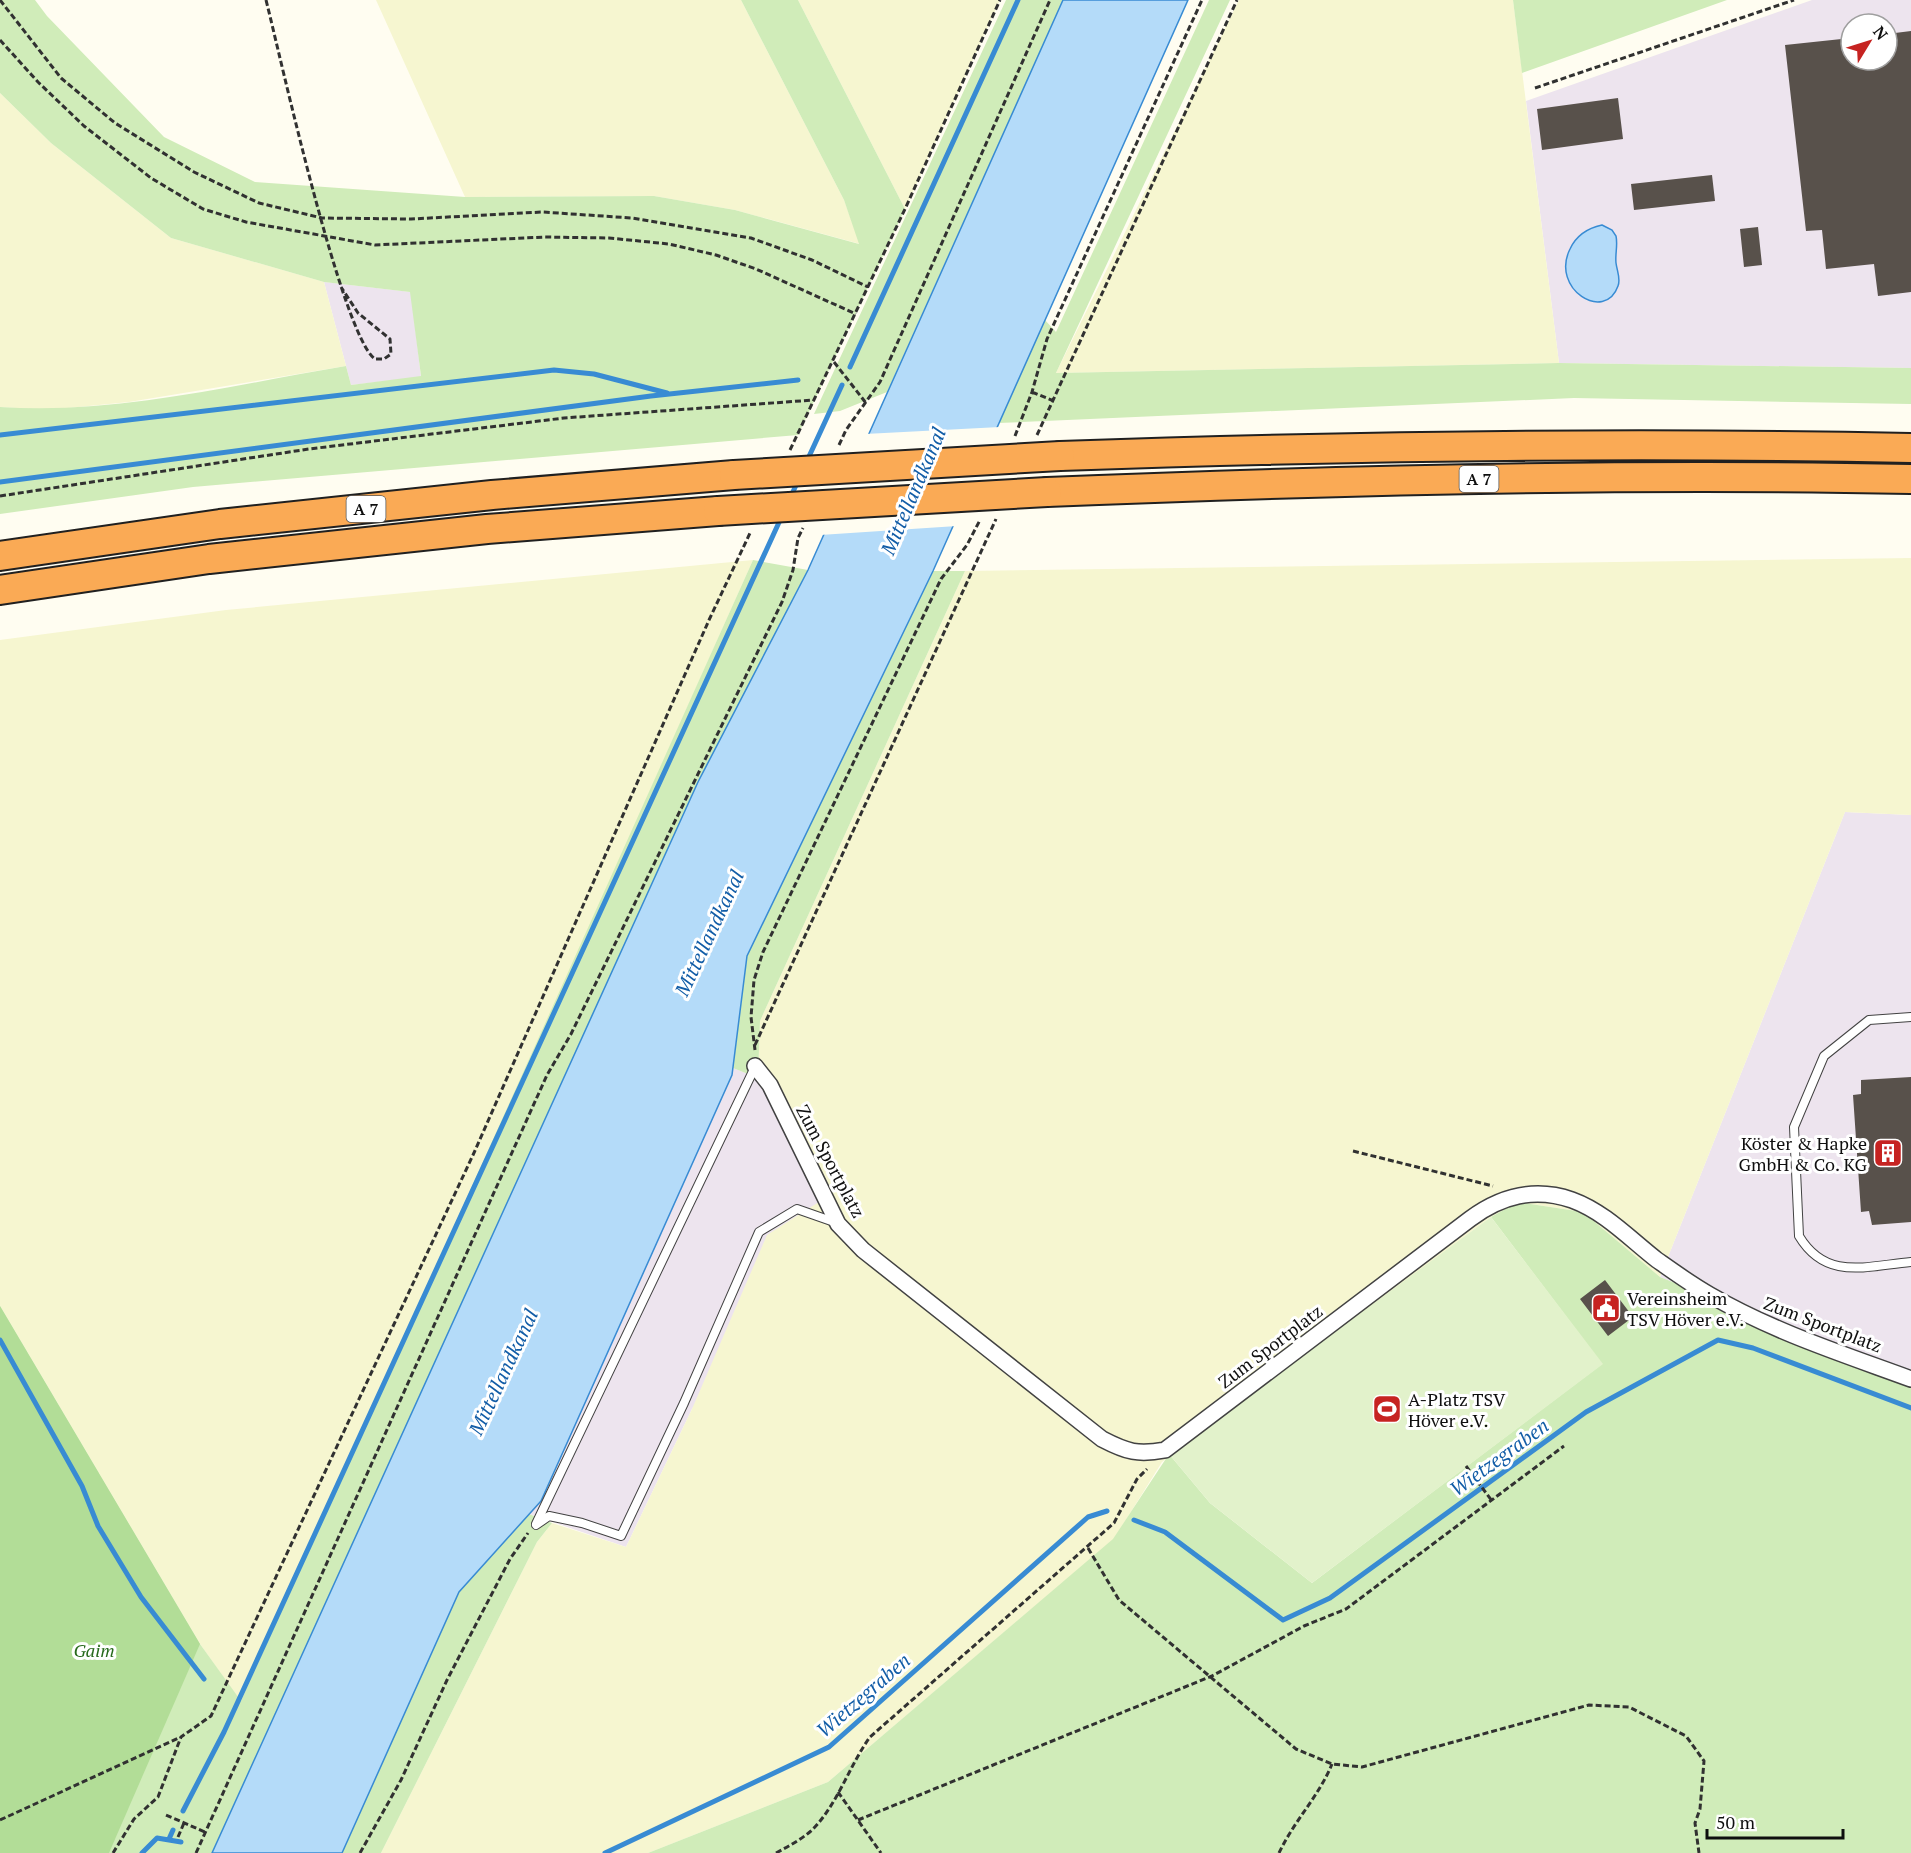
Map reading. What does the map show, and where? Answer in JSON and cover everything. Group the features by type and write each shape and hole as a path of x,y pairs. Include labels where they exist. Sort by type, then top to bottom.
{"highway":[{"name":"A 7","path":"0,556 232,523 492,495 734,475 1060,456 1345,447 1613,445 1911,448"},
{"name":"A 7","path":"0,590 209,559 487,530 718,511 1047,492 1326,480 1603,477 1911,479"}],"street":[{"name":"Zum Sportplatz","path":"755,1066 770,1085 838,1224 894,1277 1102,1439 1123,1450 1143,1454 1165,1450 1475,1215 1521,1193 1571,1200 1590,1208 1657,1260 1708,1294 1766,1325 1911,1379"}],"lane":[{"path":"1911,1017 1869,1020 1824,1056 1794,1127 1799,1236 1807,1248 1820,1260 1839,1268 1911,1262"},
{"path":"536,1525 755,1066"},
{"path":"536,1525 549,1516 582,1523 621,1536 684,1403 759,1232 797,1209 838,1224"}],"path":[{"path":"0,0 61,78 114,123 194,172 259,203 322,218 411,219 542,212 632,218 751,238 812,260 868,287"},
{"path":"266,0 341,287 363,345 375,359 384,360 391,354 391,341 358,313 341,287"},
{"path":"788,455 834,362 1000,0"},
{"path":"846,430 880,382 1050,0"},
{"path":"1016,434 1032,392 1047,339 1202,0"},
{"path":"1035,440 1237,0"},
{"path":"1535,88 1794,0"},
{"path":"0,40 38,82 84,126 151,178 203,209 246,222 375,245 545,237 609,238 669,244 716,255 756,269 856,314"},
{"path":"834,362 866,403"},
{"path":"1032,392 1054,401"},
{"path":"0,496 309,449 541,420 814,400"},
{"path":"980,520 967,545 941,579 763,952 754,980 751,1017 755,1045 986,539"},
{"path":"0,1820 181,1737 211,1716 473,1155 709,620 753,527"},
{"path":"196,1853 547,1075 571,1034 782,602 793,570 798,538"},
{"path":"1353,1151 1521,1193"},
{"path":"858,1820 1212,1676 1304,1626 1346,1609 1564,1446"},
{"path":"776,1853 812,1829 838,1792 859,1752 883,1723 1088,1548 1113,1523 1137,1479 1165,1450"},
{"path":"1466,1466 1492,1501"},
{"path":"360,1853 401,1780 447,1680 510,1559 521,1539 536,1525"},
{"path":"1088,1548 1119,1600 1296,1749 1332,1764 1362,1767 1589,1705 1629,1707 1686,1736 1704,1761 1700,1809 1695,1823 1699,1853"},
{"path":"113,1853 134,1819 158,1797 181,1737"},
{"path":"1279,1853 1298,1817 1325,1782 1332,1764"},
{"path":"838,1792 881,1853"},
{"path":"166,1815 205,1833"},
{"path":"178,1838 184,1823"}],"shaded area":[{"path":"1812,0 1911,0 1911,368 1559,363 1526,101"},
{"path":"324,282 411,292 421,377 351,385"},
{"path":"1845,812 1911,815 1911,1377 1660,1277"},
{"path":"733,1068 758,1078 822,1200 692,1409 626,1547 529,1514 541,1501"}],"green space":[{"path":"0,0 35,0 47,16 164,137 255,182 465,197 654,196 735,210 859,244 844,200 741,0 798,0 905,209 798,435 193,487 0,514 0,407 87,407 130,403 346,366 351,385 421,376 410,292 324,282 171,238 51,143 0,93"},
{"path":"376,0 741,0 844,200 860,244 735,210 654,196 465,197"},
{"path":"798,0 1000,0 905,209"},
{"path":"1006,0 1063,0 887,392 840,411 814,414"},
{"path":"1209,0 1230,0 1056,373 1559,363 1911,368 1911,404 1574,398 998,423 1045,320 1056,332"},
{"path":"1239,0 1513,0 1559,363 1056,373"},
{"path":"1513,0 1727,0 1522,73"},
{"path":"0,93 51,143 171,238 324,282 346,366 129,402 48,410 0,407"},
{"path":"1911,558 1911,815 1845,812 1660,1277 1583,1212 1518,1202 1491,1217 1162,1462 1114,1539 828,1782 648,1853 381,1853 537,1542 552,1523 626,1547 692,1409 767,1235 822,1200 758,1078 760,1021 965,571"},
{"path":"753,560 241,1702 200,1644 0,1306 0,640 226,610"},
{"path":"753,560 808,570 698,782 212,1853 0,1853 0,1306 200,1644 241,1701"},
{"path":"933,571 965,571 760,1021 758,1078 733,1068 747,956"},
{"path":"1518,1202 1583,1212 1660,1277 1911,1377 1911,1853 648,1853 828,1782 1113,1539 1169,1454 1210,1503 1312,1583 1602,1364 1491,1217"},
{"name":"A-Platz TSV Höver e.V.","path":"1491,1217 1603,1364 1312,1583 1210,1503 1169,1454"},
{"name":"Gaim","path":"0,1306 200,1644 109,1853 0,1853"},
{"path":"529,1514 552,1523 537,1542 381,1853 342,1853 459,1592"}],"water":[{"name":"Mittellandkanal","path":"1063,0 1188,0 933,571 747,956 732,1075 541,1501 459,1592 342,1853 212,1853 698,782 808,570"},
{"path":"1602,225 1612,230 1616,236 1619,283 1611,297 1602,301 1592,301 1573,288 1567,277 1566,264 1570,249 1579,236 1587,230"}],"pier":[{"path":"1000,427 957,526 820,535 865,434"}],"building":[{"path":"1911,31 1911,292 1878,296 1874,264 1826,269 1822,230 1806,231 1785,45 1839,39 1839,72 1899,72 1899,32"},
{"path":"1618,98 1623,139 1542,150 1537,109"},
{"path":"1712,175 1715,201 1634,210 1631,184"},
{"path":"1758,227 1762,265 1744,267 1740,229"},
{"name":"Köster & Hapke GmbH & Co. KG","path":"1911,1077 1911,1222 1872,1225 1869,1211 1861,1212 1853,1095 1861,1094 1861,1080"},
{"name":"Vereinsheim TSV Höver e.V.","path":"1605,1280 1633,1317 1608,1336 1580,1299"}],"waterway":[{"path":"850,367 1018,0"},
{"path":"0,435 554,370 594,374 667,393"},
{"path":"0,482 651,396 798,380"},
{"path":"806,463 842,385"},
{"path":"790,498 799,479"},
{"path":"183,1811 224,1732 781,518"},
{"path":"0,1340 82,1486 98,1526 141,1597 204,1679"},
{"name":"Wietzegraben","path":"1134,1520 1165,1532 1283,1620 1330,1598 1586,1412 1718,1340 1753,1348 1911,1408"},
{"name":"Wietzegraben","path":"605,1853 829,1747 1088,1517 1107,1511"},
{"path":"169,1839 173,1830"},
{"path":"142,1853 157,1838 181,1842"}],"place":[{"name":"Köster & Hapke GmbH & Co. KG","path":"1888,1153"},
{"name":"Vereinsheim TSV Höver e.V.","path":"1606,1308"},
{"name":"A-Platz TSV Höver e.V.","path":"1387,1409"}]}
